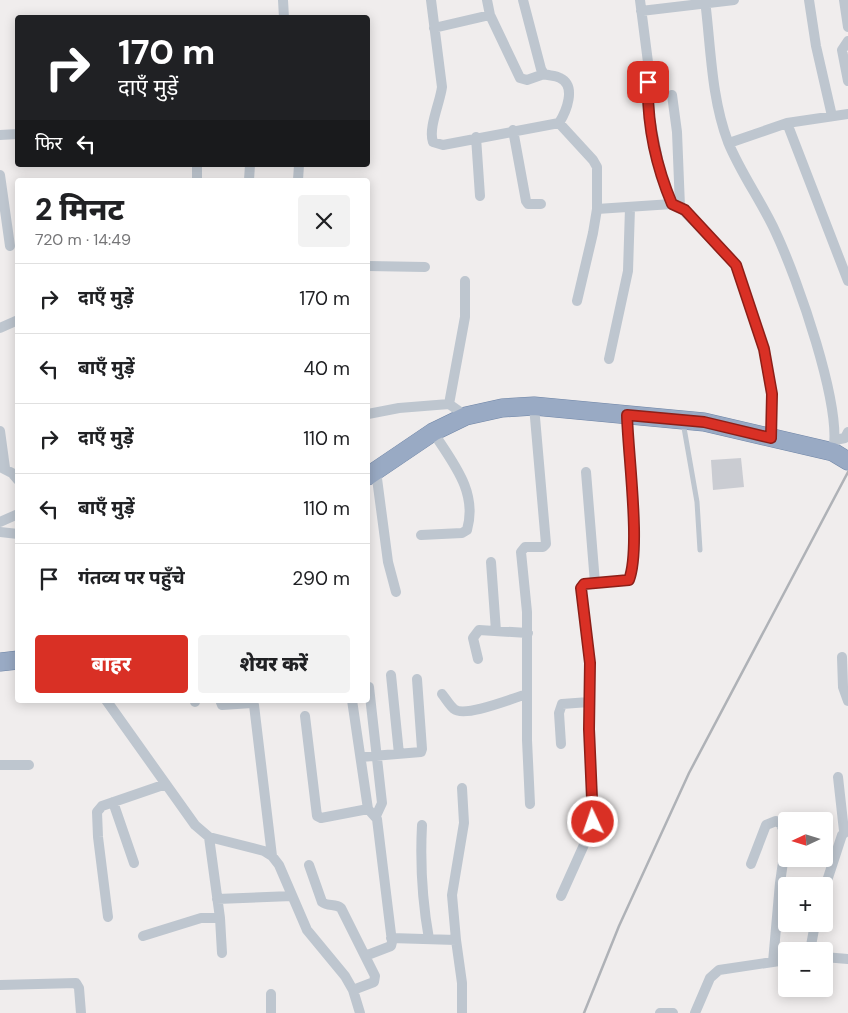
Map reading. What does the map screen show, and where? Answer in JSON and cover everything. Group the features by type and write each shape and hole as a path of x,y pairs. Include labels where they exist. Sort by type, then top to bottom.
{"highway":[{"path":"372,474 434,432 466,416 502,408 534,406 704,422 771,438 834,446 848,461"},
{"path":"0,662 15,660"}],"street":[{"path":"284,0 284,15"},
{"path":"431,0 442,87 440,102 431,129 433,142 442,145 513,130 559,123"},
{"path":"487,0 490,14 520,78 527,80 544,74 558,77 567,86 568,100 566,110 559,123"},
{"path":"523,0 538,61 544,74"},
{"path":"640,0 649,70 649,113 660,175 676,205 736,265 764,349 772,394 771,438"},
{"path":"641,11 678,5 734,0"},
{"path":"809,0 816,46 832,116"},
{"path":"844,0 848,27"},
{"path":"706,2 714,87 729,143 777,235 796,286 824,371 834,446 845,438 848,432"},
{"path":"434,28 490,14"},
{"path":"848,41 842,50 848,81"},
{"path":"672,95 677,132 676,205"},
{"path":"729,143 787,123 848,114"},
{"path":"559,123 593,160 597,167 597,209 577,301"},
{"path":"787,123 848,281"},
{"path":"513,130 526,201 528,204 541,204"},
{"path":"0,135 15,134"},
{"path":"476,137 480,196"},
{"path":"0,175 10,246"},
{"path":"597,209 676,205"},
{"path":"609,359 628,271 630,208"},
{"path":"370,266 425,268"},
{"path":"449,404 465,317 465,282"},
{"path":"0,328 15,321"},
{"path":"370,414 399,408 449,404 466,416"},
{"path":"530,804 527,694 528,633 521,552 525,547 543,547 546,544 534,406"},
{"path":"561,896 594,818 590,771 590,663 581,588 584,584 595,582 629,580 632,570 633,533 627,415"},
{"path":"0,431 2,467 15,478"},
{"path":"421,535 462,533 468,530 469,523 469,497 466,483 434,432"},
{"path":"586,472 595,582"},
{"path":"372,474 388,562 396,592"},
{"path":"0,522 15,515"},
{"path":"0,532 15,534"},
{"path":"491,562 496,631"},
{"path":"478,659 474,634 479,630 528,633"},
{"path":"842,657 844,686 848,701"},
{"path":"391,675 399,754"},
{"path":"361,757 417,753 422,748 417,679"},
{"path":"442,694 455,710 466,712 527,694"},
{"path":"305,716 316,816 322,818 372,812 382,803 370,697"},
{"path":"561,744 559,713 562,704 589,702"},
{"path":"108,703 195,825 209,838 264,851 272,856 279,866 307,930 340,970 353,990 360,1013"},
{"path":"221,703 222,705 252,703 254,705 272,856"},
{"path":"352,703 372,812 392,946 366,956"},
{"path":"0,765 29,765"},
{"path":"829,877 846,830 838,777"},
{"path":"108,917 98,837 97,812 102,806 166,784"},
{"path":"462,788 464,824 452,895 462,984 462,1013"},
{"path":"113,802 134,863"},
{"path":"751,864 766,825 776,821 778,822"},
{"path":"422,825 420,866 423,906 429,939"},
{"path":"209,838 220,918 222,953"},
{"path":"308,865 322,902 326,905 334,905 341,908 376,979 374,982 353,990"},
{"path":"773,962 782,868"},
{"path":"216,899 292,896"},
{"path":"143,936 201,918 220,918"},
{"path":"391,938 456,940"},
{"path":"833,958 848,959"},
{"path":"695,1013 713,974 719,970 778,961"},
{"path":"0,985 76,984 79,988 81,1013"},
{"path":"271,994 271,1013"},
{"path":"660,1013 673,1013"}],"lane":[{"path":"682,420 697,502 700,550"}],"building":[{"path":"741,458 744,487 713,490 711,460"}],"railway":[{"path":"584,1013 619,926 689,773 848,472"}],"route":[{"path":"593,822 589,729 590,663 581,588 584,584 595,582 623,582 629,580 632,570 633,533 627,415 704,422 771,438 772,394 764,349 744,286 736,265 723,250 685,210 680,206 672,204 660,175 649,113 648,82"}]}
